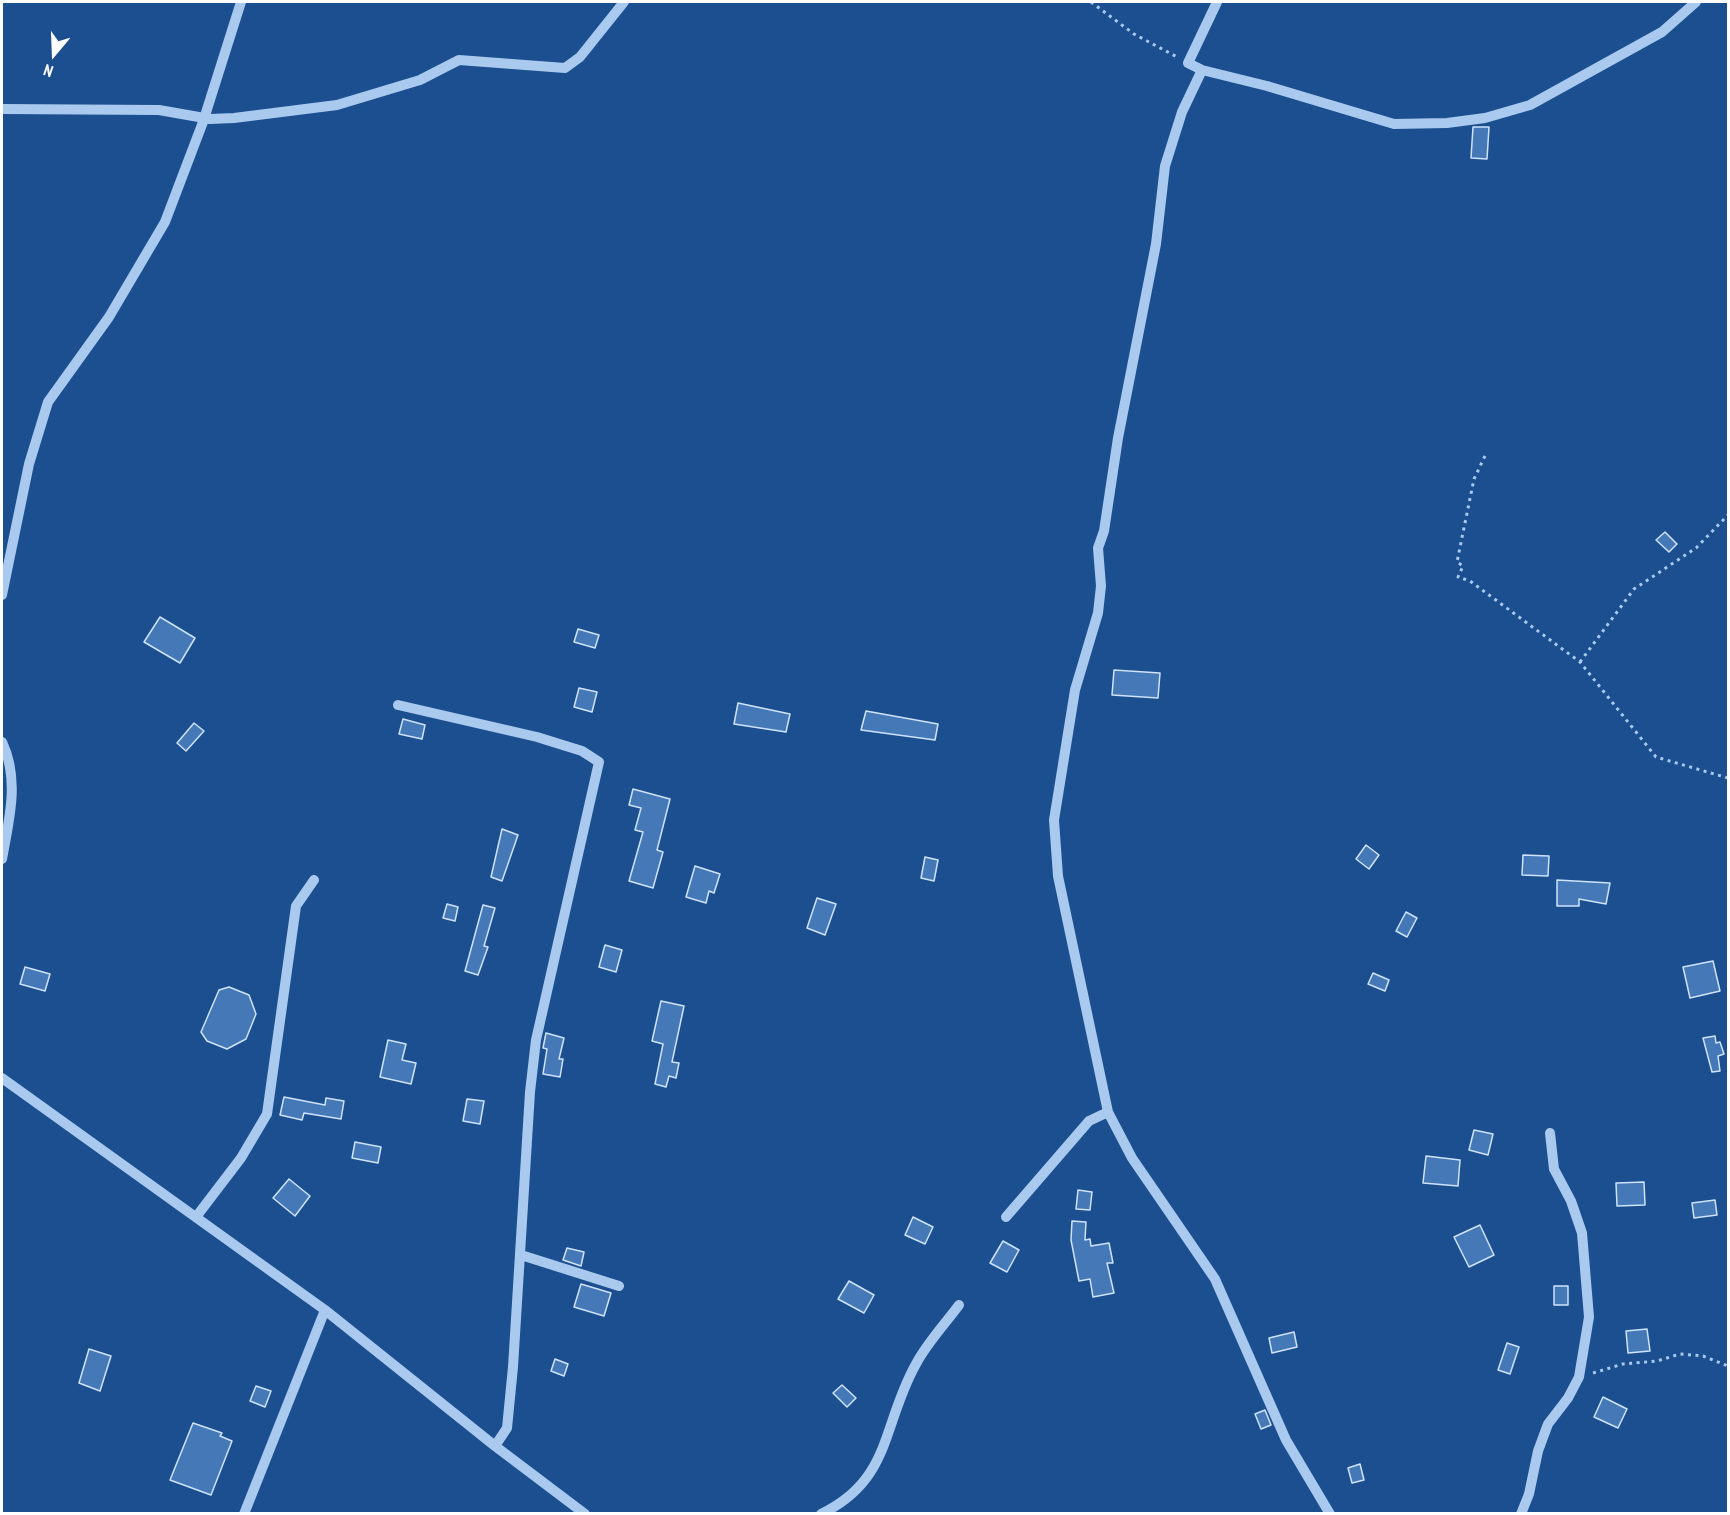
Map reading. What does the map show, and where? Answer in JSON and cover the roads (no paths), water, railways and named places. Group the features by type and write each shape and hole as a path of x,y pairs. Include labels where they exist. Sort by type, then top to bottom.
{"street":[{"path":"2,595 29,464 48,402 109,317 165,222 204,117 241,2"},
{"path":"2,109 159,110 204,117 234,118 337,105 420,80 459,60 565,68 580,57 624,2"},
{"path":"1217,2 1188,63 1202,70 1267,86 1394,124 1447,123 1485,118 1530,105 1662,32 1696,2"},
{"path":"1202,70 1182,112 1165,166 1156,244 1118,438 1104,531 1098,548 1101,586 1098,613 1075,690 1054,820 1058,876 1108,1112 1132,1158 1215,1279 1286,1440 1330,1514"},
{"path":"398,705 537,738 582,751 599,762 536,1040 530,1092 521,1255 507,1428 495,1446"},
{"path":"2,742 8,754 14,796 2,860"},
{"path":"196,1217 241,1158 267,1114 296,906 314,880"},
{"path":"2,1078 325,1310 495,1446 585,1514"},
{"path":"1006,1217 1089,1121 1108,1112"},
{"path":"1521,1514 1529,1494 1538,1450 1548,1424 1568,1398 1579,1377 1589,1317 1582,1233 1571,1200 1554,1169 1550,1133"},
{"path":"521,1255 619,1286"},
{"path":"821,1514 857,1492 879,1461 894,1412 916,1363 959,1305"},
{"path":"244,1514 325,1310"}]}
